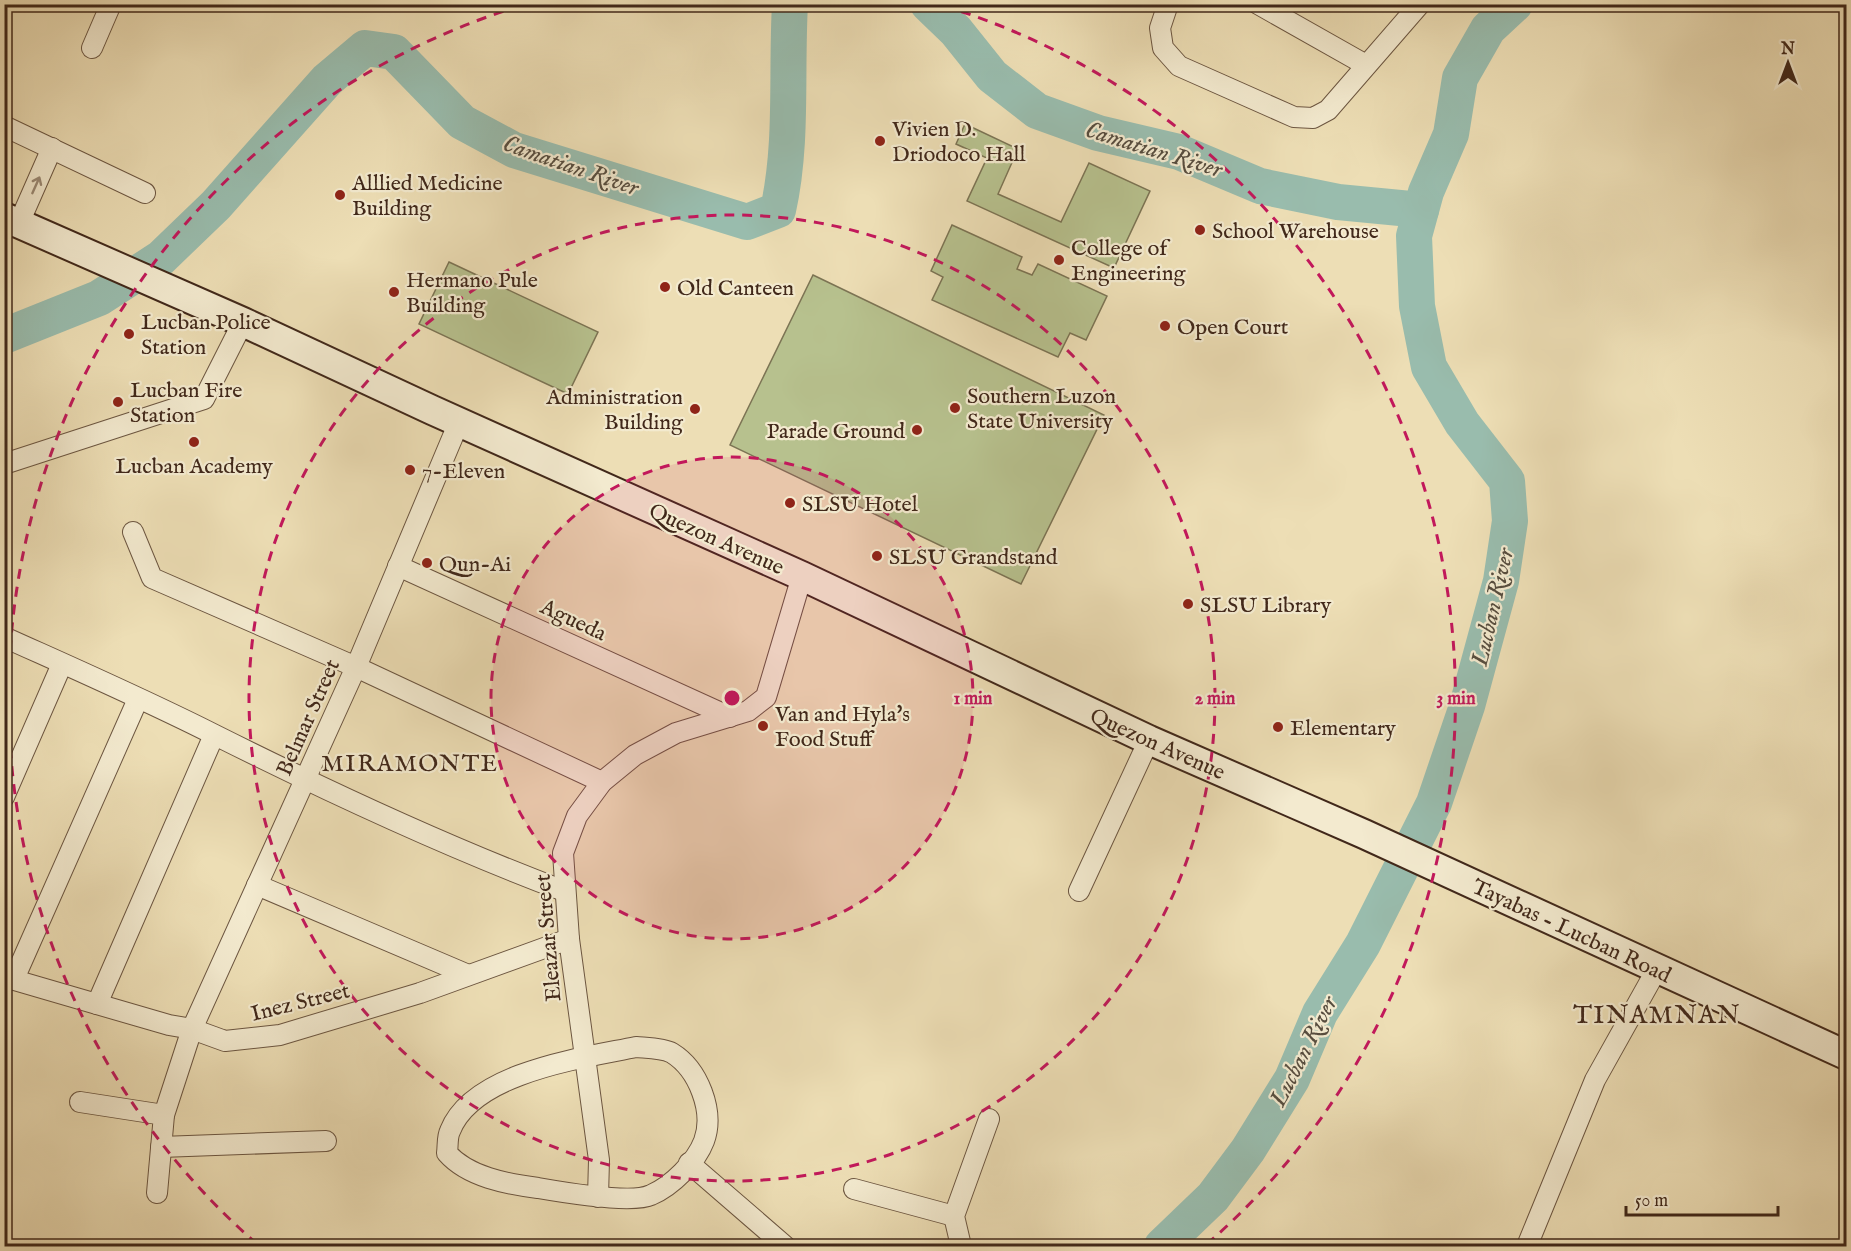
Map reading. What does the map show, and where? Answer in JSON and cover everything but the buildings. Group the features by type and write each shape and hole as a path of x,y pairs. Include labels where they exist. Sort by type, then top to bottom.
{"main road":[{"name":"Quezon Avenue","path":"12,220 243,322 802,576 1149,740 1428,864"},
{"name":"Tayabas - Lucban Road","path":"1428,864 1846,1055"}],"street":[{"path":"92,48 111,4"},
{"path":"1168,4 1160,28 1163,48 1179,66 1294,117 1313,118 1328,110 1420,4"},
{"path":"1258,4 1366,65"},
{"path":"4,126 145,193"},
{"path":"12,220 52,148"},
{"path":"4,464 204,399 243,322"},
{"name":"Belmar Street","path":"157,1193 164,1114 192,1029 356,667 459,422"},
{"path":"133,532 152,578 356,667 602,782"},
{"name":"Agueda","path":"399,566 730,717"},
{"name":"Eleazar Street","path":"598,1197 599,1160 568,939 563,853 577,816 602,782 635,755 676,733 748,711 766,697 802,576"},
{"path":"4,637 214,735 304,781 503,868 564,891"},
{"path":"4,797 62,664"},
{"path":"9,978 138,699"},
{"path":"97,1004 214,735"},
{"path":"1079,891 1149,740"},
{"path":"257,885 466,974"},
{"name":"Inez Street","path":"9,978 170,1025 192,1029 225,1041 280,1035 420,993 466,974 568,939"},
{"path":"1527,1246 1595,1080 1657,969"},
{"path":"636,1047 670,1051 691,1068 707,1107 704,1140 689,1163 684,1172 650,1196 598,1197 532,1188 478,1174 458,1166 447,1153 450,1130 469,1104 502,1082 545,1066 636,1047"},
{"path":"80,1102 164,1114"},
{"path":"961,1246 954,1216 989,1119"},
{"path":"161,1147 327,1141"},
{"path":"689,1163 782,1246"},
{"path":"854,1189 954,1216"}],"green space":[{"path":"965,124 1018,149 998,194 1061,222 1089,163 1150,191 1114,268 967,201 987,158 956,144"},
{"path":"952,225 1022,257 1017,269 1032,275 1038,264 1107,296 1086,340 1070,333 1058,357 932,300 943,277 931,271"},
{"path":"449,262 598,332 568,394 419,324"},
{"name":"Parade Ground","path":"813,275 1104,415 1021,584 730,445"}],"waterway":[{"name":"Camatian River","path":"4,336 99,298 161,258 216,205 327,80 365,48 394,52 462,122 514,150 747,222 778,210 786,159 790,4"},
{"name":"Camatian River","path":"928,4 956,31 992,76 1037,111 1098,133 1179,152 1260,186 1338,202 1421,210"},
{"name":"Lucban River","path":"1162,1246 1213,1197 1248,1150 1292,1079 1320,1013 1363,944 1434,803 1467,706 1501,581 1510,521 1507,481 1462,423 1429,367 1417,306 1414,236 1426,192 1451,134 1460,78 1488,29 1515,4"}],"place":[{"name":"Vivien D. Driodoco Hall","path":"880,141"},
{"name":"Alllied Medicine Building","path":"340,195"},
{"name":"School Warehouse","path":"1200,230"},
{"name":"College of Engineering","path":"1059,260"},
{"name":"Old Canteen","path":"665,287"},
{"name":"Hermano Pule Building","path":"394,292"},
{"name":"Open Court","path":"1165,326"},
{"name":"Lucban Police Station","path":"129,334"},
{"name":"Lucban Fire Station","path":"118,402"},
{"name":"Southern Luzon State University","path":"955,408"},
{"name":"Administration Building","path":"695,409"},
{"name":"Parade Ground","path":"917,430"},
{"name":"Lucban Academy","path":"194,442"},
{"name":"7-Eleven","path":"410,470"},
{"name":"SLSU Hotel","path":"790,503"},
{"name":"SLSU Grandstand","path":"877,556"},
{"name":"Qun-Ai","path":"427,563"},
{"name":"SLSU Library","path":"1188,604"},
{"name":"Van and Hyla's Food Stuff","path":"763,726"},
{"name":"Elementary","path":"1278,727"}],"district":[{"name":"MIRAMONTE","path":"410,763"},
{"name":"TINAMNAN","path":"1657,1014"}]}
